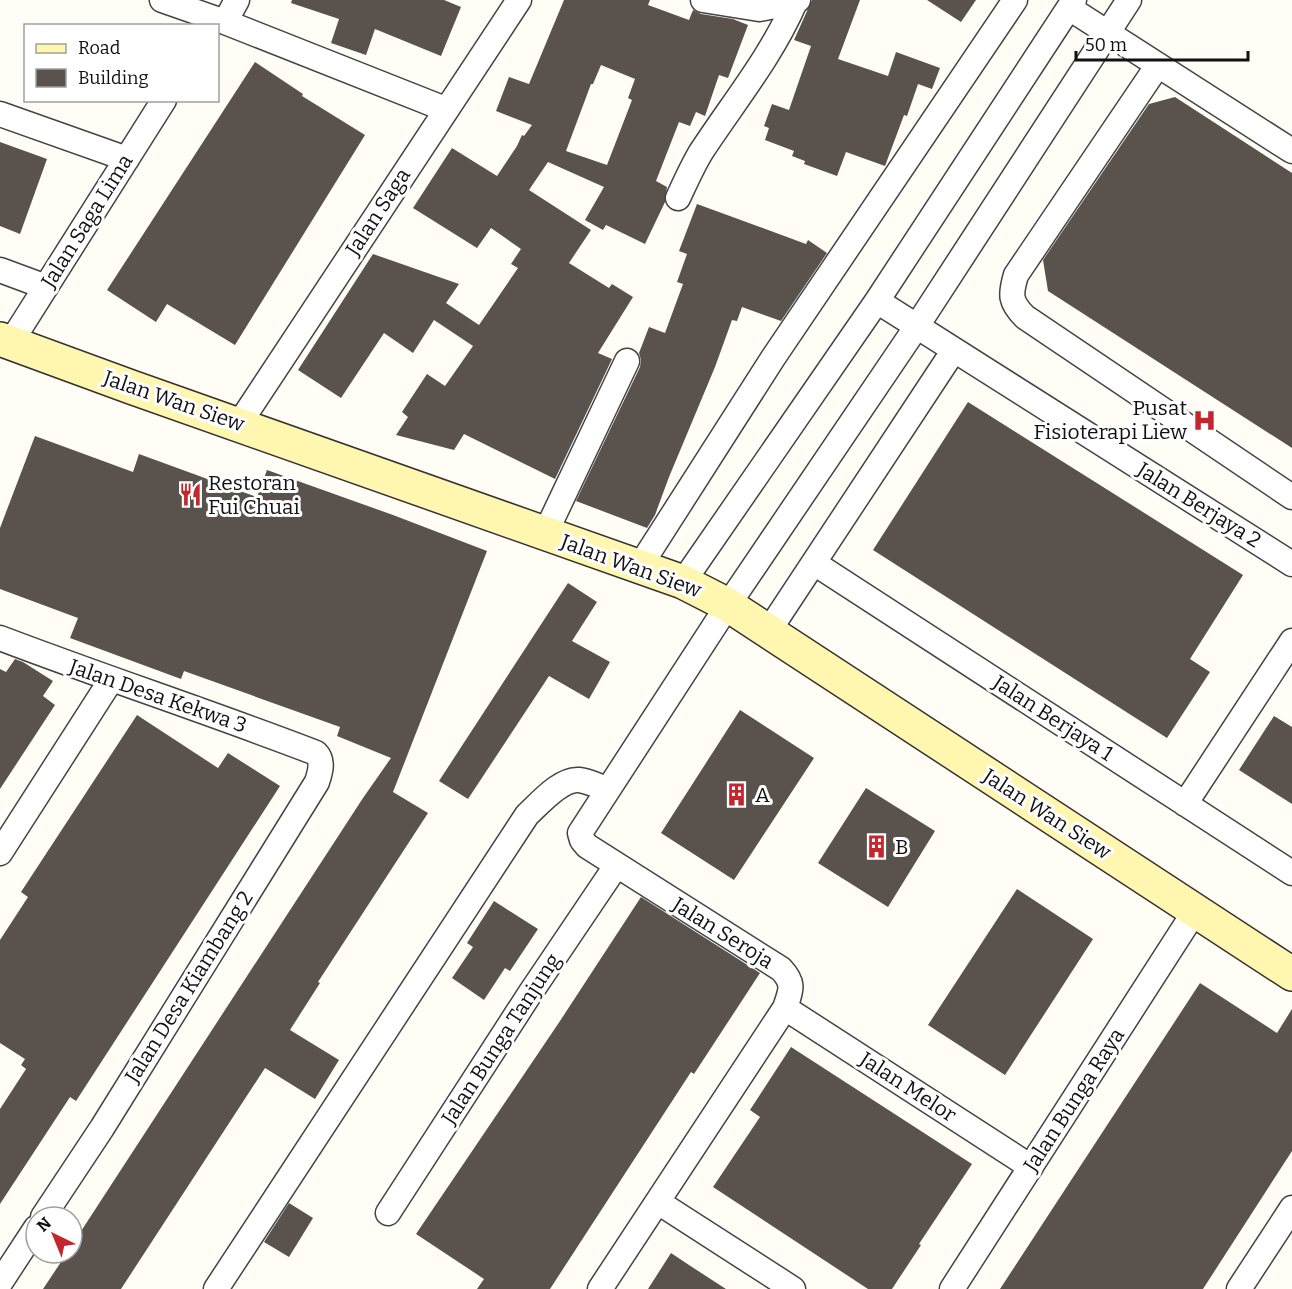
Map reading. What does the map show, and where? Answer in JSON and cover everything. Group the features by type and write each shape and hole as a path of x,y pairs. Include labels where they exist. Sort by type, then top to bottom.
{"street":[{"path":"162,0 225,22 445,109"},
{"path":"225,22 237,0"},
{"name":"Jalan Saga","path":"239,424 519,0"},
{"path":"703,0 759,9 796,1"},
{"path":"640,566 780,349 1015,0"},
{"name":"Jalan Seroja","path":"600,1289 785,1008 791,986 789,977 781,969 616,866 587,846 580,833 728,605 917,326 1129,0"},
{"path":"678,198 700,154 733,108 781,33 796,1"},
{"path":"683,582 877,302 1072,4 1108,34 1292,151"},
{"path":"1158,65 1016,275 1011,291 1015,306 1024,317 1292,497"},
{"name":"Jalan Saga Lima","path":"5,340 46,286 163,102"},
{"path":"0,114 127,159"},
{"path":"0,270 46,286"},
{"name":"Jalan Berjaya 2","path":"877,302 1292,564"},
{"name":"Jalan Wan Siew","path":"5,340 683,582 728,605 1292,974"},
{"path":"768,632 954,350"},
{"path":"545,534 627,361"},
{"name":"Jalan Berjaya 1","path":"814,563 1292,873"},
{"name":"Jalan Desa Kekwa 3","path":"0,638 316,753"},
{"path":"1185,804 1292,641"},
{"path":"0,852 111,680"},
{"name":"Jalan Desa Kiambang 2","path":"51,1205 108,1118 317,782 321,771 316,753"},
{"path":"216,1289 527,815 549,794 571,780 580,780 607,789"},
{"name":"Jalan Bunga Tanjung","path":"388,1213 531,992 616,866"},
{"name":"Jalan Bunga Raya","path":"952,1289 1195,911"},
{"name":"Jalan Melor","path":"785,1008 1031,1167"},
{"path":"658,1202 793,1289"},
{"path":"1239,1289 1292,1208"},
{"path":"0,1282 24,1246"}],"building":[{"path":"292,0 444,0 461,7 441,56 375,29 366,55 331,43 339,19 291,3"},
{"path":"564,0 650,0 648,5 689,20 693,10 701,14 733,19 748,25 728,78 719,75 705,116 696,112 690,126 679,122 656,181 667,187 665,202 645,244 606,225 603,230 585,220 604,187 548,162 529,190 591,230 569,263 609,288 612,284 633,297 598,353 612,359 555,479 464,434 454,450 396,435 408,417 402,412 427,374 445,386 473,346 434,320 413,353 384,333 341,398 298,370 373,254 459,284 446,303 479,325 518,268 511,264 521,249 491,228 477,248 413,208 452,148 497,176 522,135 524,136 532,125 496,111 509,77 529,84","holes":["601,65 635,79 628,98 632,100 607,165 566,151 591,84"]},
{"path":"812,0 860,0 838,59 888,76 896,52 940,68 932,89 918,84 885,166 846,152 837,176 804,164 805,161 792,156 794,151 765,140 769,128 764,126 772,104 789,110 811,46 794,40"},
{"path":"927,0 976,0 961,22"},
{"path":"255,62 303,94 302,96 365,135 235,345 167,304 156,322 107,290"},
{"path":"1175,97 1292,173 1292,448 1048,291 1043,260 1149,104"},
{"path":"0,142 47,159 20,234 0,226"},
{"path":"697,204 806,244 808,240 827,253 781,321 742,307 737,321 732,320 655,515 647,528 576,501 640,367 639,353 649,327 665,333 683,284 677,282 687,254 679,251"},
{"path":"968,402 1243,575 1190,659 1210,672 1167,738 873,550"},
{"path":"35,436 133,472 139,454 257,497 267,470 487,551 393,792 428,813 318,982 320,983 290,1030 339,1060 315,1099 265,1068 121,1289 43,1289 59,1265 84,1265 84,1227 391,758 337,736 340,727 184,671 181,679 70,638 78,618 0,589 0,528"},
{"path":"568,583 597,602 572,641 610,662 589,699 549,676 468,799 439,781"},
{"path":"15,659 53,681 43,696 55,705 0,789 0,669 6,672"},
{"name":"A","path":"740,710 814,758 734,880 661,833"},
{"path":"137,715 218,768 228,753 280,786 76,1101 70,1097 0,1204 0,1109 26,1069 21,1065 25,1059 0,1043 0,940 28,897 21,892"},
{"path":"1274,716 1292,727 1292,804 1239,770"},
{"name":"B","path":"866,788 935,831 888,907 818,863"},
{"path":"1017,889 1093,939 1005,1075 928,1025"},
{"path":"641,897 760,973 694,1074 691,1072 550,1289 477,1289 484,1279 416,1234"},
{"path":"494,901 538,929 510,971 505,968 484,1000 452,978 473,947 467,943"},
{"path":"1200,983 1277,1033 1292,1009 1292,1151 1203,1289 1000,1289"},
{"path":"791,1047 972,1164 892,1289 868,1289 713,1187 760,1117 750,1110"},
{"path":"289,1203 313,1218 289,1257 264,1242"},
{"path":"671,1253 692,1267 726,1289 648,1289"}],"place":[{"name":"Pusat Fisioterapi Liew","path":"1205,420"},
{"name":"Restoran Fui Chuai","path":"190,495"},
{"name":"A","path":"737,795"},
{"name":"B","path":"877,847"}]}
